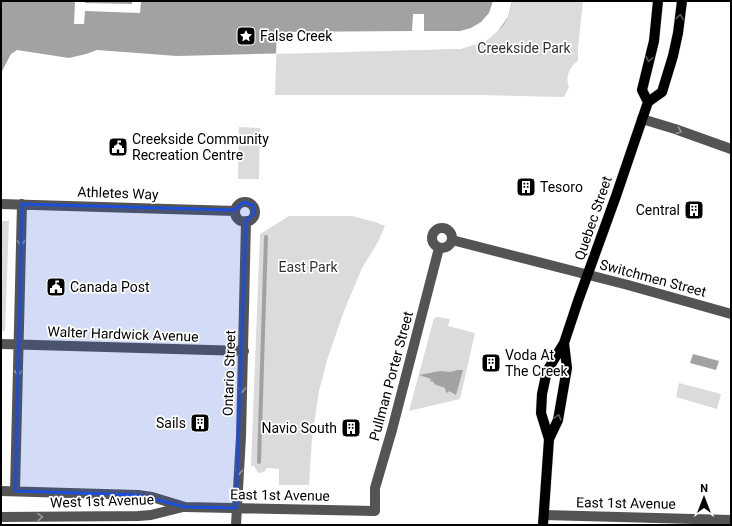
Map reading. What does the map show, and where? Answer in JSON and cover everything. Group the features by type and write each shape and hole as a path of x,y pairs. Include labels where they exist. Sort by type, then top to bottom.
{"main road":[{"path":"658,1 654,41 642,90 648,102 662,92 673,56 678,33 682,1"},
{"name":"Quebec Street","path":"544,520 549,438 541,413 542,394 547,371 564,343 648,102"},
{"name":"Quebec Street","path":"549,438 558,420 567,368 564,343"}],"street":[{"path":"642,119 731,149"},
{"path":"244,202 253,205 254,214 251,219 246,221 238,219 235,211 238,204 244,202"},
{"name":"Athletes Way","path":"1,204 235,211"},
{"path":"15,491 22,204"},
{"name":"Ontario Street","path":"236,525 241,443 246,221"},
{"path":"438,228 442,228 450,232 452,240 447,246 439,248 433,242 432,238 438,228"},
{"name":"Switchmen Street","path":"452,240 731,314"},
{"name":"Pullman Porter Street","path":"375,511 375,488 392,430 439,248"},
{"name":"Walter Hardwick Avenue","path":"1,344 244,351"},
{"name":"West 1st Avenue","path":"1,491 138,495 152,497 185,506"},
{"name":"East 1st Avenue","path":"185,506 375,511"},
{"name":"West 1st Avenue","path":"1,516 138,516 151,515 185,506"},
{"name":"East 1st Avenue","path":"544,520 731,520"}],"highlighted area":[{"path":"244,202 253,205 255,212 246,222 236,508 185,507 138,495 15,491 22,204 234,210"}],"green space":[{"name":"Creekside Park","path":"493,1 583,1 578,61 570,69 567,80 569,87 564,97 479,95 275,95 277,32"},
{"path":"239,127 260,128 259,179 238,179"},
{"name":"East Park","path":"289,216 352,216 385,226 378,242 362,268 344,311 328,357 319,391 312,438 309,485 279,485 279,469 267,468 264,472 258,473 254,466 251,466 260,234"},
{"path":"1,221 9,221 5,331 1,331"},
{"path":"438,317 450,319 448,326 475,333 460,399 409,411 434,318"},
{"path":"679,383 721,394 717,409 676,397"}],"shaded area":[{"name":"False Creek","path":"1,1 512,1 508,17 500,29 489,38 462,49 177,56 97,50 69,58 17,50 11,54 1,73"},
{"path":"693,354 719,361 716,370 690,363"},
{"path":"463,370 456,395 449,391 448,393 446,392 445,388 434,384 434,382 430,381 431,379 419,375 440,371 450,372"}],"pier":[{"path":"75,1 85,1 85,3 132,4 132,1 141,1 140,13 85,11 84,24 74,24"},
{"path":"493,1 512,1 508,17 498,31 486,41 462,49 276,54 277,32 412,31 413,14 424,14 424,31 460,31 471,28 481,22 489,13"}],"waterway":[{"path":"259,462 266,237"}],"place":[{"name":"False Creek","path":"246,36"},
{"name":"Creekside Community Recreation Centre","path":"118,147"},
{"name":"Tesoro","path":"526,187"},
{"name":"Central","path":"694,210"},
{"name":"Canada Post","path":"56,287"},
{"name":"Voda At The Creek","path":"491,363"},
{"name":"Sails","path":"200,423"},
{"name":"Navio South","path":"351,428"}]}
